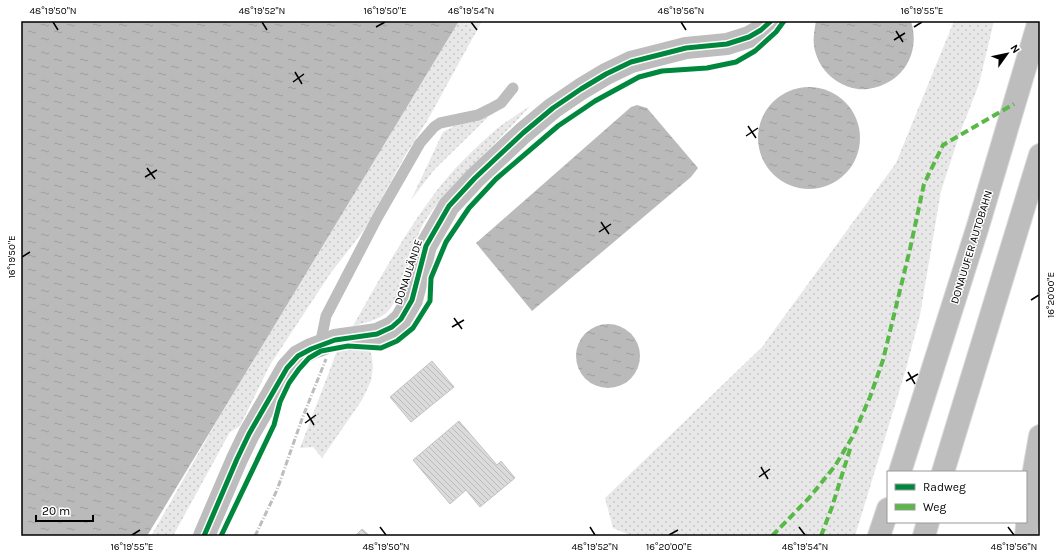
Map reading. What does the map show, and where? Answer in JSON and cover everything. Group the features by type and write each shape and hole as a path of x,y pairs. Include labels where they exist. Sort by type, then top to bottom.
{"main road":[{"name":"DONAULÄNDE","path":"204,536 237,459 270,395 287,368 298,356 320,345 335,340 377,334 392,327 401,319 412,300 426,246 449,206 475,178 523,133 553,108 606,74 631,62 686,48 727,44 749,37 761,30 771,21"},
{"name":"DONAUUFER AUTOBAHN","path":"900,471 978,226 1039,21"},
{"path":"943,471 1040,155"},
{"path":"1026,536 1030,493 1040,436"},
{"path":"879,536 887,512"},
{"path":"924,536 928,523"}],"lane":[{"path":"320,345 326,316 377,218 420,143 434,127 440,123 478,115 501,103 513,88"}],"shaded area":[{"path":"459,21 482,21 427,121 406,154 364,230 330,274 270,365 240,426 230,432 173,536 151,536 221,414"},
{"path":"954,21 994,21 979,84 960,133 941,191 920,315 906,369 855,536 632,536 613,528 605,498 762,347 896,163"},
{"path":"530,106 462,176 430,213 416,240 402,284 390,309 385,314 369,322 353,326 402,241 441,185 492,133 505,122"},
{"path":"488,117 434,170 411,200 443,132 458,124"},
{"path":"348,349 371,352 373,366 371,381 362,400 322,458 313,447 300,448 337,351"}],"water":[{"path":"21,21 459,21 147,536 21,536"},
{"path":"816,21 911,21 913,44 911,55 900,74 891,81 868,89 851,88 843,85 829,75 819,62 814,42"},
{"path":"809,87 819,88 838,95 852,109 859,128 859,148 852,167 838,181 819,188 809,189 799,188 780,181 766,167 759,148 758,138 759,128 766,109 780,95 799,88"},
{"path":"637,105 647,108 698,168 691,177 532,311 476,243 631,107"},
{"path":"608,324 626,330 634,338 640,356 634,374 626,382 608,388 590,382 582,374 576,356 582,338 590,330"}],"building":[{"path":"432,361 454,387 411,422 390,397"},
{"path":"459,421 497,465 501,461 515,478 480,507 466,490 450,504 413,460"},
{"path":"362,529 370,536 355,536"}],"railway":[{"path":"255,536 277,490 302,419 326,359"}],"marked path":[{"path":"772,536 809,498 835,466 853,436 870,397 883,360 924,184 943,145 1014,104"},
{"path":"821,536 832,507 851,446"}],"cycle path":[{"path":"204,536 249,434 287,368 298,356 311,349 335,340 377,334 392,327 401,319 412,300 426,246 449,206 475,178 523,133 553,108 581,89 606,74 631,62 686,48 727,44 749,37 761,30 771,21"},
{"path":"221,536 274,425 280,402 289,383 299,369 309,358 321,351 348,346 381,348 397,341 413,328 430,301 431,278 446,242 469,208 496,179 558,126 595,101 639,77 662,71 707,68 736,62 755,51 776,32 784,21"}]}
